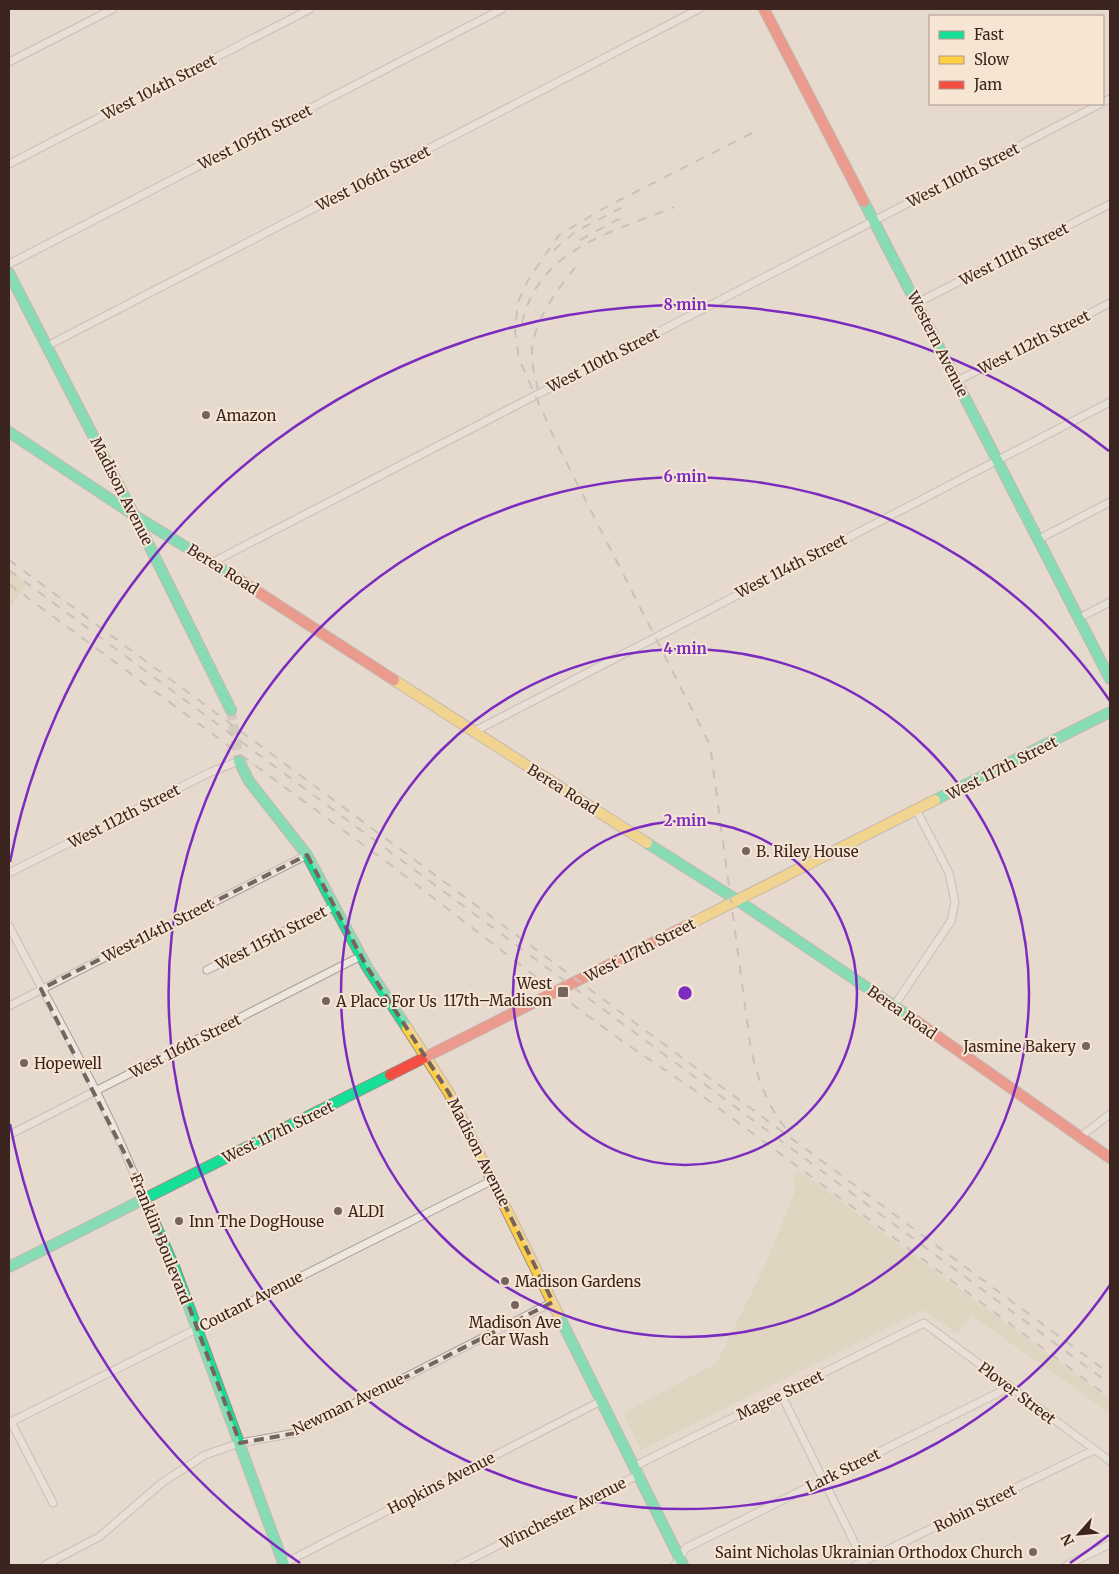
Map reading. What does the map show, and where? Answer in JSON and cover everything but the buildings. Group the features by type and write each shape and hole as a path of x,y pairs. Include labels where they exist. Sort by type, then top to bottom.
{"main road":[{"name":"Western Avenue","path":"764,9 1110,679"},
{"name":"Madison Avenue","path":"9,273 232,710"},
{"name":"Berea Road","path":"9,432 134,515 213,562 472,732 738,900 894,1006 1110,1158"},
{"name":"West 117th Street","path":"9,1267 918,811 1110,712"},
{"name":"Madison Avenue","path":"240,761 249,781 307,855 361,956 449,1093 601,1401 638,1470 679,1563"},
{"name":"Franklin Boulevard","path":"144,1199 170,1254 283,1565"}],"street":[{"path":"9,62 113,9"},
{"name":"West 104th Street","path":"9,164 310,9"},
{"name":"West 105th Street","path":"9,264 502,9"},
{"name":"West 106th Street","path":"47,346 698,9"},
{"name":"West 110th Street","path":"213,562 1098,105"},
{"name":"West 111th Street","path":"917,303 1110,204"},
{"name":"West 112th Street","path":"957,381 1110,303"},
{"name":"West 114th Street","path":"472,732 1110,402"},
{"path":"1039,539 1110,502"},
{"path":"1079,618 1110,602"},
{"name":"West 112th Street","path":"9,873 213,771 240,761"},
{"path":"894,1006 951,921 955,902 949,874 918,811"},
{"name":"West 114th Street","path":"9,1006 307,855"},
{"name":"West 115th Street","path":"207,970 335,906"},
{"name":"Franklin Boulevard","path":"9,926 95,1092 132,1168 144,1199"},
{"name":"West 116th Street","path":"9,1135 361,956"},
{"path":"1080,1137 1110,1114"},
{"name":"Coutant Avenue","path":"10,1422 493,1180"},
{"name":"Newman Avenue","path":"45,1565 99,1537 163,1482 197,1460 240,1443 296,1432 553,1302"},
{"name":"Plover Street","path":"924,1323 1110,1461"},
{"name":"Magee Street","path":"638,1470 781,1394 924,1323"},
{"name":"Lark Street","path":"679,1563 686,1548 1010,1387"},
{"path":"781,1394 865,1563"},
{"name":"Hopkins Avenue","path":"283,1565 601,1401"},
{"path":"10,1422 53,1503"},
{"name":"Robin Street","path":"856,1565 865,1563 1094,1450"},
{"name":"Winchester Avenue","path":"459,1565 638,1470"},
{"path":"1067,1565 1110,1544"}],"highlighted area":[{"path":"307,855 367,967 449,1093 553,1302 296,1433 240,1443 175,1269 132,1168 41,989"}],"shaded area":[{"path":"9,570 27,584 9,609"},
{"path":"798,1170 1110,1400 1110,1413 971,1315 958,1334 923,1310 641,1450 623,1413 717,1363 766,1263 795,1191 793,1176"}],"tunnel":[{"path":"231,710 239,761"}],"railway":[{"path":"752,133 606,207 559,235 528,280 518,302 515,331 519,359 556,442 710,745 751,1050 764,1091 779,1120 786,1129"},
{"path":"522,323 531,298 544,277 561,260 603,235 674,207"},
{"path":"554,250 575,232 621,208"},
{"path":"580,240 626,215"},
{"path":"538,390 532,359 532,346 535,334 546,308 578,264"},
{"path":"9,560 1110,1374"},
{"path":"9,570 1110,1384"},
{"path":"9,584 400,872 554,991 625,1043 693,1089 1110,1398"}],"traffic: fast":[{"path":"864,202 1110,679"},
{"path":"9,273 134,515 231,710"},
{"path":"9,432 134,515 241,581"},
{"path":"935,800 1110,712"},
{"path":"239,761 249,781 307,855 367,967 407,1028"},
{"path":"647,843 737,900 909,1016"},
{"path":"9,1267 390,1075"},
{"path":"144,1199 175,1269 284,1565"},
{"path":"558,1314 683,1565"}],"traffic: slow":[{"path":"394,680 647,843"},
{"path":"684,927 935,800"},
{"path":"407,1028 449,1093 558,1314"}],"traffic: jam":[{"path":"764,9 864,202"},
{"path":"241,581 394,680"},
{"path":"390,1075 684,927"},
{"path":"909,1016 1110,1158"}],"place":[{"name":"Amazon","path":"206,415"},
{"name":"B. Riley House","path":"746,851"},
{"name":"West 117th–Madison","path":"563,992"},
{"name":"A Place For Us","path":"326,1001"},
{"name":"Jasmine Bakery","path":"1086,1046"},
{"name":"Hopewell","path":"24,1063"},
{"name":"ALDI","path":"338,1211"},
{"name":"Inn The DogHouse","path":"179,1221"},
{"name":"Madison Gardens","path":"505,1281"},
{"name":"Madison Ave Car Wash","path":"515,1305"},
{"name":"Saint Nicholas Ukrainian Orthodox Church","path":"1033,1552"}]}
